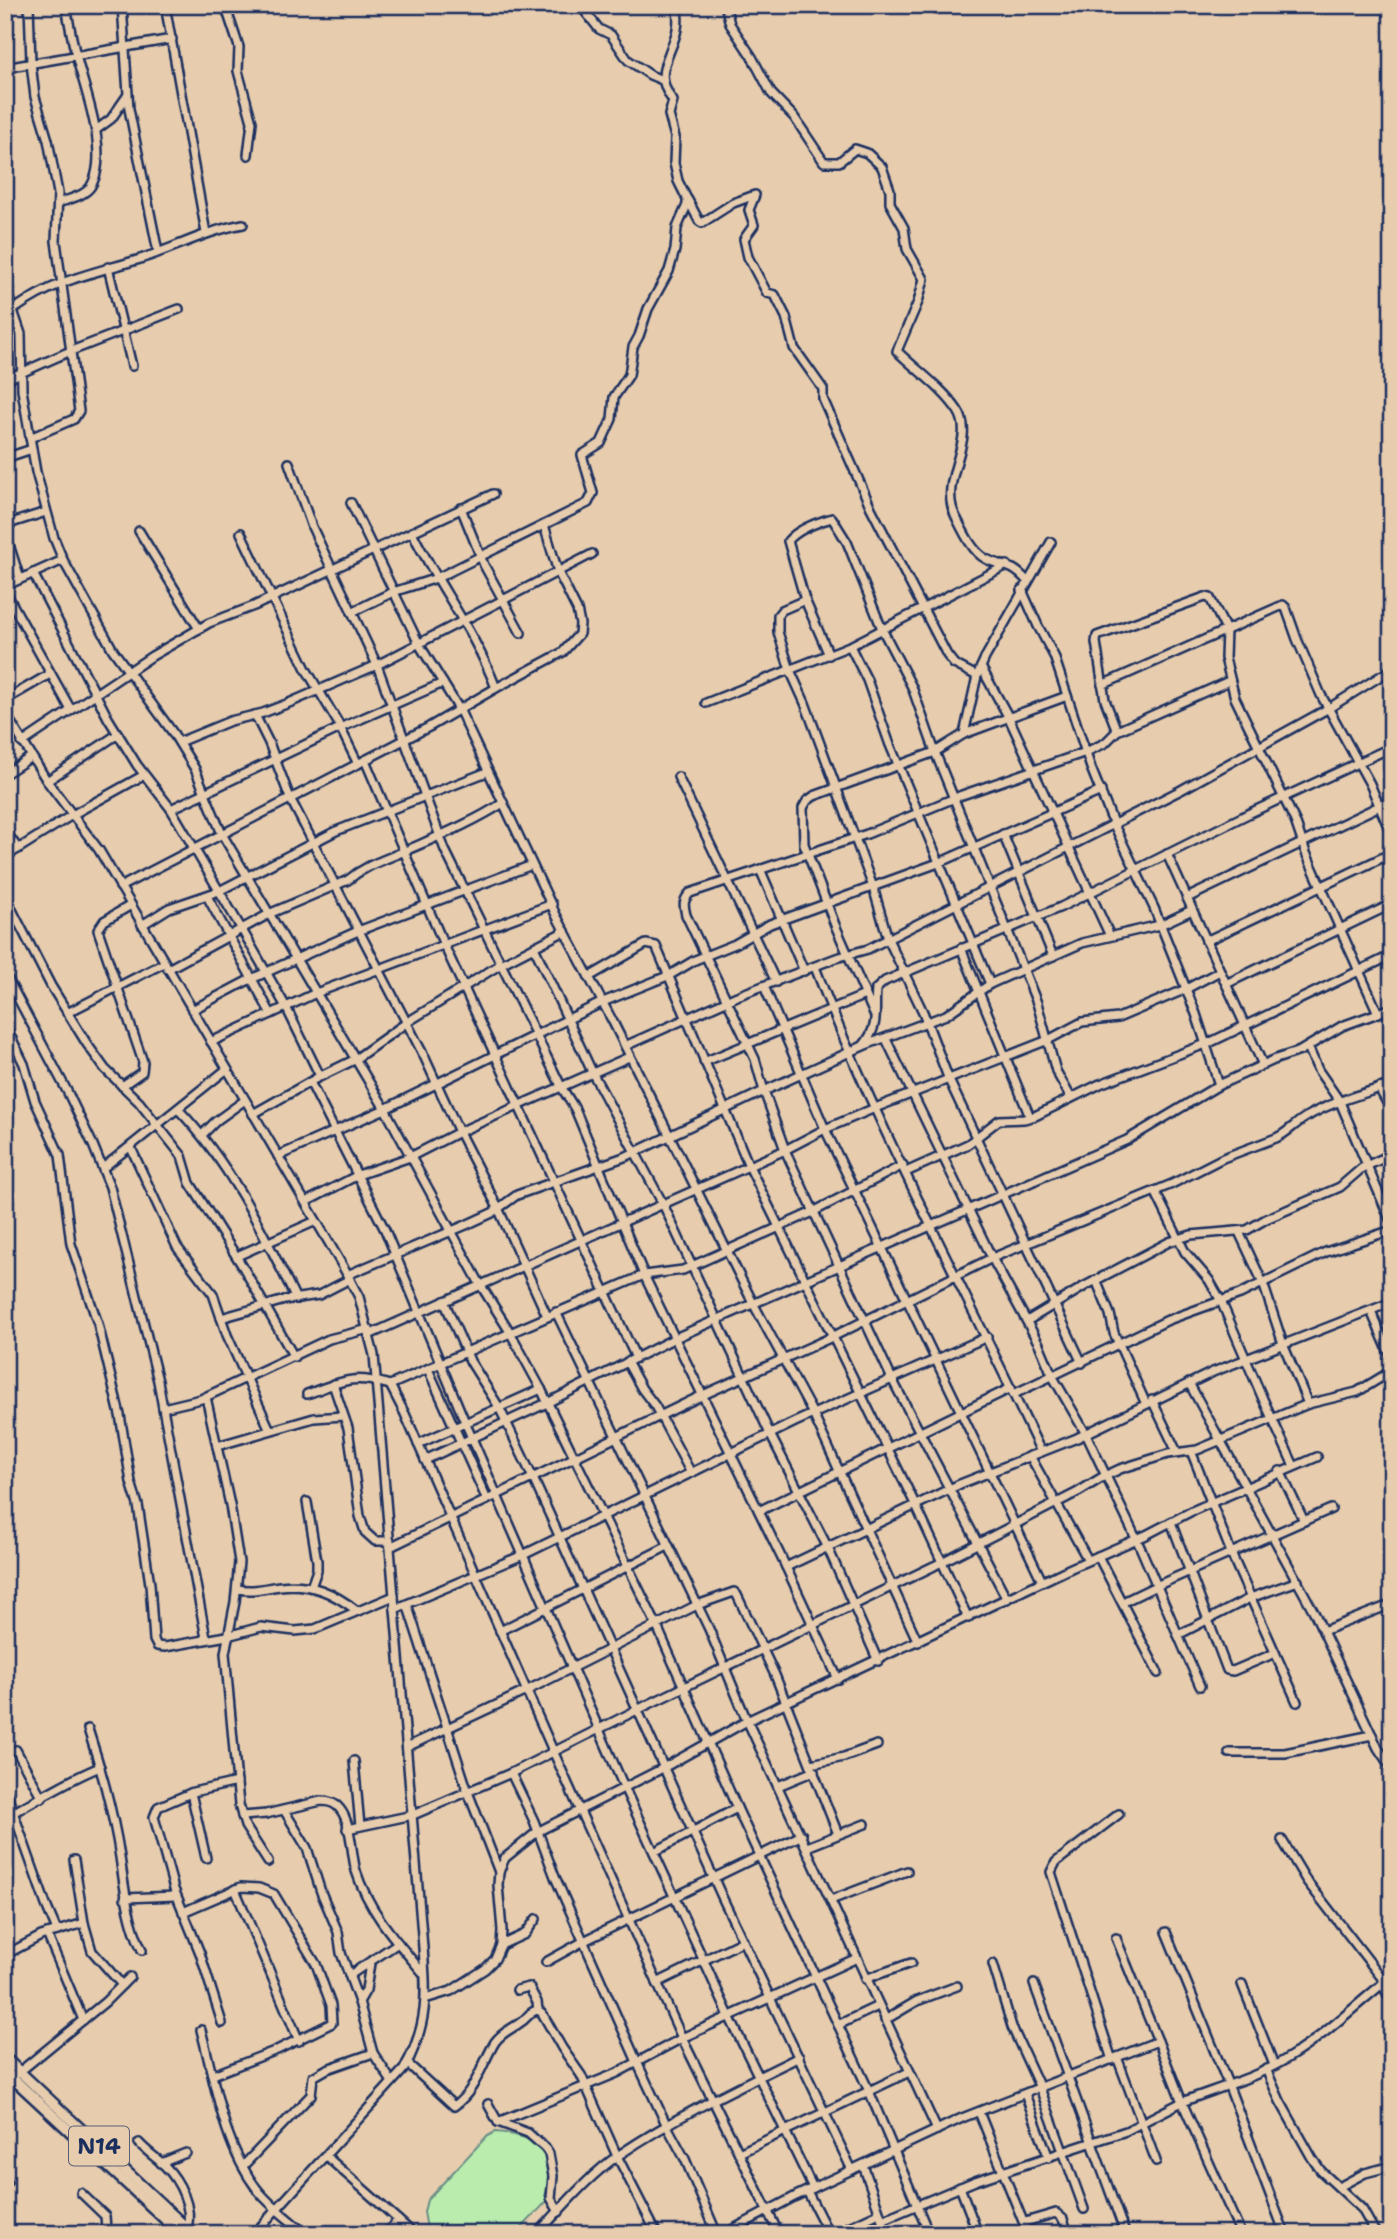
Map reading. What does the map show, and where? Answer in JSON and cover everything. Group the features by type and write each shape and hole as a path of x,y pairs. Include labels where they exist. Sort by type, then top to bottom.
{"main road":[{"name":"N14","path":"10,2068 183,2232"}],"street":[{"path":"29,5 35,97 55,173 58,203 56,241 79,411 77,416 30,438"},
{"path":"58,203 81,195 92,185 97,161 96,130 66,5"},
{"path":"122,5 127,96 159,252"},
{"path":"165,5 206,233"},
{"path":"225,5 239,47 238,71 252,122 248,155"},
{"path":"580,5 599,29 611,34 628,60 662,80"},
{"path":"676,5 677,26 671,54 662,71 662,80 664,91 673,101 670,115 675,137 674,163 678,181 702,223 733,204 755,195 749,211 754,225 744,239 748,257 767,293 775,295 786,317 794,348 824,389 823,399 871,508 947,655 954,664 977,676"},
{"path":"725,5 730,24 771,93 794,117 824,162 839,162 855,149 867,153 882,167 890,190 890,203 904,228 907,249 924,279 918,302 897,351 940,391 961,418 962,440 951,482 951,507 984,558 1007,564 1027,581"},
{"path":"5,68 172,39"},
{"path":"96,130 105,126 127,96"},
{"path":"352,612 393,592 437,578 588,503 593,493 582,456 601,443 612,419 614,397 629,375 632,346 669,271 677,228 687,200"},
{"path":"13,310 63,281 159,252 206,233 243,224"},
{"path":"108,267 132,366"},
{"path":"5,287 21,334 22,373 32,449 46,512 63,560 94,618 128,672 179,742 205,791 222,834 271,913 384,1109 541,1389 656,1624 737,1808 869,2091 929,2234"},
{"path":"5,380 179,309"},
{"path":"5,458 32,449"},
{"path":"289,463 306,512 377,665 439,836 483,930 575,1110 644,1275 838,1679"},
{"path":"22,743 198,629 493,494"},
{"path":"351,503 419,644 460,709 565,931 753,1303 813,1414 918,1642"},
{"path":"461,508 481,557 521,633"},
{"path":"5,524 46,512"},
{"path":"829,655 805,600 788,541 798,533 832,518 847,542 882,629 912,687 935,752 1037,1003 1056,1071 1071,1097"},
{"path":"120,887 405,740 563,652 579,634 580,624 577,610 558,572 544,525"},
{"path":"139,531 198,629"},
{"path":"5,532 19,579"},
{"path":"412,532 461,621 478,645 496,688"},
{"path":"241,533 318,690 361,762 443,945 636,1358"},
{"path":"964,734 981,667 1051,542"},
{"path":"179,742 230,721 255,715 377,665 592,554"},
{"path":"63,560 5,588 71,710"},
{"path":"706,703 850,646 1007,564"},
{"path":"33,573 118,734 144,775 171,809 242,928 320,1076"},
{"path":"1022,590 1054,656 1114,825 1186,989 1219,1085"},
{"path":"1117,731 1102,685 1097,636 1205,597 1210,598 1226,630 1225,658 1229,681 1242,717 1295,821 1301,843 1378,1013"},
{"path":"805,600 782,610 778,615 778,632 790,670 805,703 873,887 888,939 928,1023 949,1080 1082,1363"},
{"path":"1102,685 1283,605 1306,662 1380,806 1392,836"},
{"path":"850,646 867,680 990,984"},
{"path":"981,667 1009,718 1110,936"},
{"path":"625,1046 728,1000 868,949 1114,825 1329,708 1392,670"},
{"path":"5,701 50,674"},
{"path":"1007,1599 892,1379 838,1267 785,1150 748,1043 686,915 685,898 1086,752 1105,743 1117,731 1229,681"},
{"path":"171,809 340,728 443,683"},
{"path":"877,1021 807,854 803,840 803,808 807,801 814,796 935,752 964,734 1067,696"},
{"path":"5,713 47,781 99,850 306,1202 359,1297 370,1332 377,1381 425,1974 424,2021 417,2046 392,2082 254,2234"},
{"path":"255,715 290,798 437,1083 547,1316"},
{"path":"47,781 118,734"},
{"path":"863,1046 873,1034 877,1021 876,989 886,981 1090,892 1283,797 1392,747"},
{"path":"5,774 31,757"},
{"path":"142,925 169,908 219,891 312,842 384,811 488,772"},
{"path":"5,857 72,815 144,775"},
{"path":"678,777 776,982"},
{"path":"278,1156 384,1109 603,1002 670,975 695,960 781,920 941,862 1101,791"},
{"path":"1187,898 1392,800"},
{"path":"67,1013 271,913 348,880 364,867 482,817 503,803"},
{"path":"5,830 18,849"},
{"path":"1003,834 1053,956"},
{"path":"1206,941 1392,853"},
{"path":"1167,854 1263,1065"},
{"path":"192,1010 266,972 358,931 533,864"},
{"path":"760,869 804,971"},
{"path":"5,896 67,1013 105,1069 139,1102 183,1156 190,1183 237,1256 294,1357"},
{"path":"207,896 271,1014"},
{"path":"211,1042 316,993 552,904"},
{"path":"1226,984 1392,904"},
{"path":"122,1086 144,1068 98,930 104,920 131,905"},
{"path":"222,1318 285,1300 319,1295 348,1277 498,1209 517,1195 636,1152 863,1046 946,1015 990,984 1082,943 1160,925 1192,910"},
{"path":"253,1115 320,1076 354,1060 406,1023 501,964 565,931"},
{"path":"589,977 651,943 656,946 749,1166 968,1618"},
{"path":"534,947 593,1074 663,1204 770,1434 828,1548 878,1661"},
{"path":"961,948 1030,1117"},
{"path":"307,1394 333,1384 365,1378 390,1385 644,1275 683,1270 905,1168 943,1156 977,1138 999,1120 1030,1117 1071,1097 1206,1044 1392,955"},
{"path":"815,967 875,1108 1041,1452"},
{"path":"163,1408 206,1396 329,1339 370,1332 419,1313 785,1150 825,1129 1048,1040 1082,1022 1118,1018 1186,989 1220,971"},
{"path":"5,974 67,1091 103,1168 141,1310 163,1408 206,1638"},
{"path":"764,986 825,1129 1042,1581"},
{"path":"704,1062 865,995"},
{"path":"425,1460 675,1338 1127,1140 1219,1085 1308,1046 1342,1026 1392,1008"},
{"path":"5,1025 24,1064 36,1101 60,1155 71,1244 98,1324 138,1504 150,1584 154,1640 157,1646 165,1647 227,1636 261,1627 304,1631 394,1596"},
{"path":"886,1039 992,1258 1027,1321 1053,1377 1086,1434 1200,1686"},
{"path":"1308,1046 1318,1070 1340,1102 1392,1224"},
{"path":"306,1202 358,1175 410,1157 458,1132 629,1057"},
{"path":"103,1168 227,1069"},
{"path":"310,1082 386,1230 440,1364 624,1787 831,2234 917,2205 960,2187 1092,2144 1182,2102 1266,2069 1291,2056 1333,2027 1392,1976"},
{"path":"333,1384 344,1416 365,1532 375,1541 390,1544 450,1519 703,1395 832,1338 992,1258 1155,1191 1223,1158 1284,1135 1296,1122 1310,1114 1392,1084"},
{"path":"1379,1088 1392,1111"},
{"path":"202,1135 245,1100"},
{"path":"178,1109 202,1135 232,1178 268,1242 296,1300"},
{"path":"131,1148 177,1247 207,1284 270,1430"},
{"path":"1027,1321 1096,1280 1177,1239 1198,1234 1239,1232 1340,1187 1366,1166 1392,1154"},
{"path":"1155,1191 1177,1239 1222,1301 1294,1466"},
{"path":"237,1256 316,1221"},
{"path":"759,1511 960,1413 1053,1377 1168,1320 1222,1301 1326,1252 1392,1230"},
{"path":"1239,1232 1263,1283 1283,1344 1308,1404"},
{"path":"1096,1280 1119,1345 1177,1452"},
{"path":"444,1301 466,1353 499,1407 533,1478 713,1877 852,2169"},
{"path":"786,1567 988,1471 1086,1434 1189,1383 1392,1302"},
{"path":"1371,1311 1392,1359"},
{"path":"556,1312 697,1605 747,1721 937,2130"},
{"path":"395,1609 523,1555 731,1452 987,1337"},
{"path":"627,1362 661,1416 691,1473"},
{"path":"347,1829 412,1815 554,1754 639,1709 978,1544 1105,1476 1177,1452 1191,1451 1308,1404 1357,1392 1390,1372 1392,1368"},
{"path":"428,1369 487,1500"},
{"path":"1189,1383 1298,1581 1371,1735 1392,1768"},
{"path":"390,1385 682,2038 779,2234"},
{"path":"418,1444 541,1389"},
{"path":"206,1396 237,1547 239,1574 227,1636 225,1664 232,1709 237,1782 245,1826 268,1862"},
{"path":"217,1446 314,1418 344,1416"},
{"path":"1191,1451 1250,1598 1297,1702"},
{"path":"1030,1456 1088,1560"},
{"path":"425,1999 451,1991 485,1969 495,1959 501,1945 499,1872 505,1858 537,1832 665,1767 747,1721 1042,1581 1136,1540 1210,1502 1317,1457"},
{"path":"1280,1471 1304,1521"},
{"path":"307,1502 317,1561 311,1587"},
{"path":"1123,1602 1331,1509"},
{"path":"1171,1522 1227,1671 1233,1671 1275,1653"},
{"path":"500,1631 668,1546"},
{"path":"1098,1556 1158,1673"},
{"path":"1178,1635 1250,1598 1298,1581"},
{"path":"237,1590 259,1591 293,1585 311,1587 326,1590 357,1611"},
{"path":"407,1747 526,1691 656,1624 734,1592 813,1767 838,1834"},
{"path":"407,1604 468,1792 499,1872"},
{"path":"1323,1631 1392,1604"},
{"path":"88,1729 117,1840 130,1921 142,1950"},
{"path":"1229,1754 1284,1754 1371,1735"},
{"path":"778,1786 813,1767 877,1745"},
{"path":"16,1749 43,1798"},
{"path":"354,1761 360,1826"},
{"path":"5,1817 43,1798 64,1783 100,1767"},
{"path":"511,1773 637,2062 685,2159 717,2234"},
{"path":"222,2023 204,1964 164,1860 154,1812 158,1807 191,1793 237,1782"},
{"path":"5,1789 57,1931"},
{"path":"191,1793 206,1858"},
{"path":"242,1816 329,1801 341,1809 357,1872 370,1903 398,1943 425,1974"},
{"path":"654,1852 737,1808"},
{"path":"284,1810 307,1848 338,1932 341,1953 359,2002 373,2053 392,2082"},
{"path":"1119,1814 1056,1862 1051,1872 1114,2059 1143,2122 1156,2161"},
{"path":"807,1847 865,1824"},
{"path":"546,1962 802,1835"},
{"path":"1282,1840 1306,1880 1383,1983 1392,2002"},
{"path":"74,1860 84,1923 92,1951 122,1985"},
{"path":"831,1900 907,1871"},
{"path":"183,1912 235,1889 259,1888 274,1894 316,1964 331,2005 332,2024 299,2041 214,2075"},
{"path":"235,1889 299,2041"},
{"path":"125,1898 176,1896"},
{"path":"501,1945 525,1934 536,1919"},
{"path":"5,1955 28,1941 84,1923"},
{"path":"1166,1932 1285,2234"},
{"path":"47,1934 83,2020"},
{"path":"1116,1938 1182,2102 1241,2234"},
{"path":"657,1983 743,1941"},
{"path":"350,1975 398,1943"},
{"path":"498,2122 585,2087 682,2038 857,1958"},
{"path":"359,2002 366,1990 370,1963"},
{"path":"866,1979 911,1963"},
{"path":"993,1964 1012,2027 1040,2088 1084,2209"},
{"path":"10,2068 83,2020 130,1977"},
{"path":"1034,1984 1125,2233"},
{"path":"1242,1984 1274,2065"},
{"path":"885,2020 917,2001 957,1986"},
{"path":"517,1990 529,1987 538,2010 577,2068 617,2156 657,2234"},
{"path":"838,2025 878,2006"},
{"path":"407,2063 454,2106 474,2083 496,2041 533,2011 538,2010"},
{"path":"201,2030 224,2118 243,2166 258,2191 305,2234"},
{"path":"724,2234 852,2169 937,2130 1158,2041"},
{"path":"243,2166 311,2095 313,2077 327,2069 373,2053"},
{"path":"537,2234 588,2181 617,2156 667,2126 799,2057"},
{"path":"1266,2069 1312,2158 1321,2171 1362,2208 1376,2234"},
{"path":"739,2153 909,2072"},
{"path":"1025,2094 1049,2158"},
{"path":"488,2104 498,2122 528,2133 549,2154 554,2176 551,2198 559,2211"},
{"path":"979,2112 1028,2234"},
{"path":"139,2143 174,2178 188,2204 190,2214 183,2232"},
{"path":"161,2163 186,2153"},
{"path":"326,2155 414,2234"},
{"path":"863,2165 887,2234"},
{"path":"1339,2187 1365,2173 1392,2166"},
{"path":"960,2187 978,2234"},
{"path":"81,2193 105,2216 106,2228 103,2234"},
{"path":"1025,2222 1056,2213 1063,2219 1068,2234"},
{"path":"384,2234 398,2220"}],"green space":[{"path":"495,2132 522,2137 541,2149 549,2168 545,2196 549,2199 516,2234 428,2234 424,2212 427,2200 486,2137"}]}
